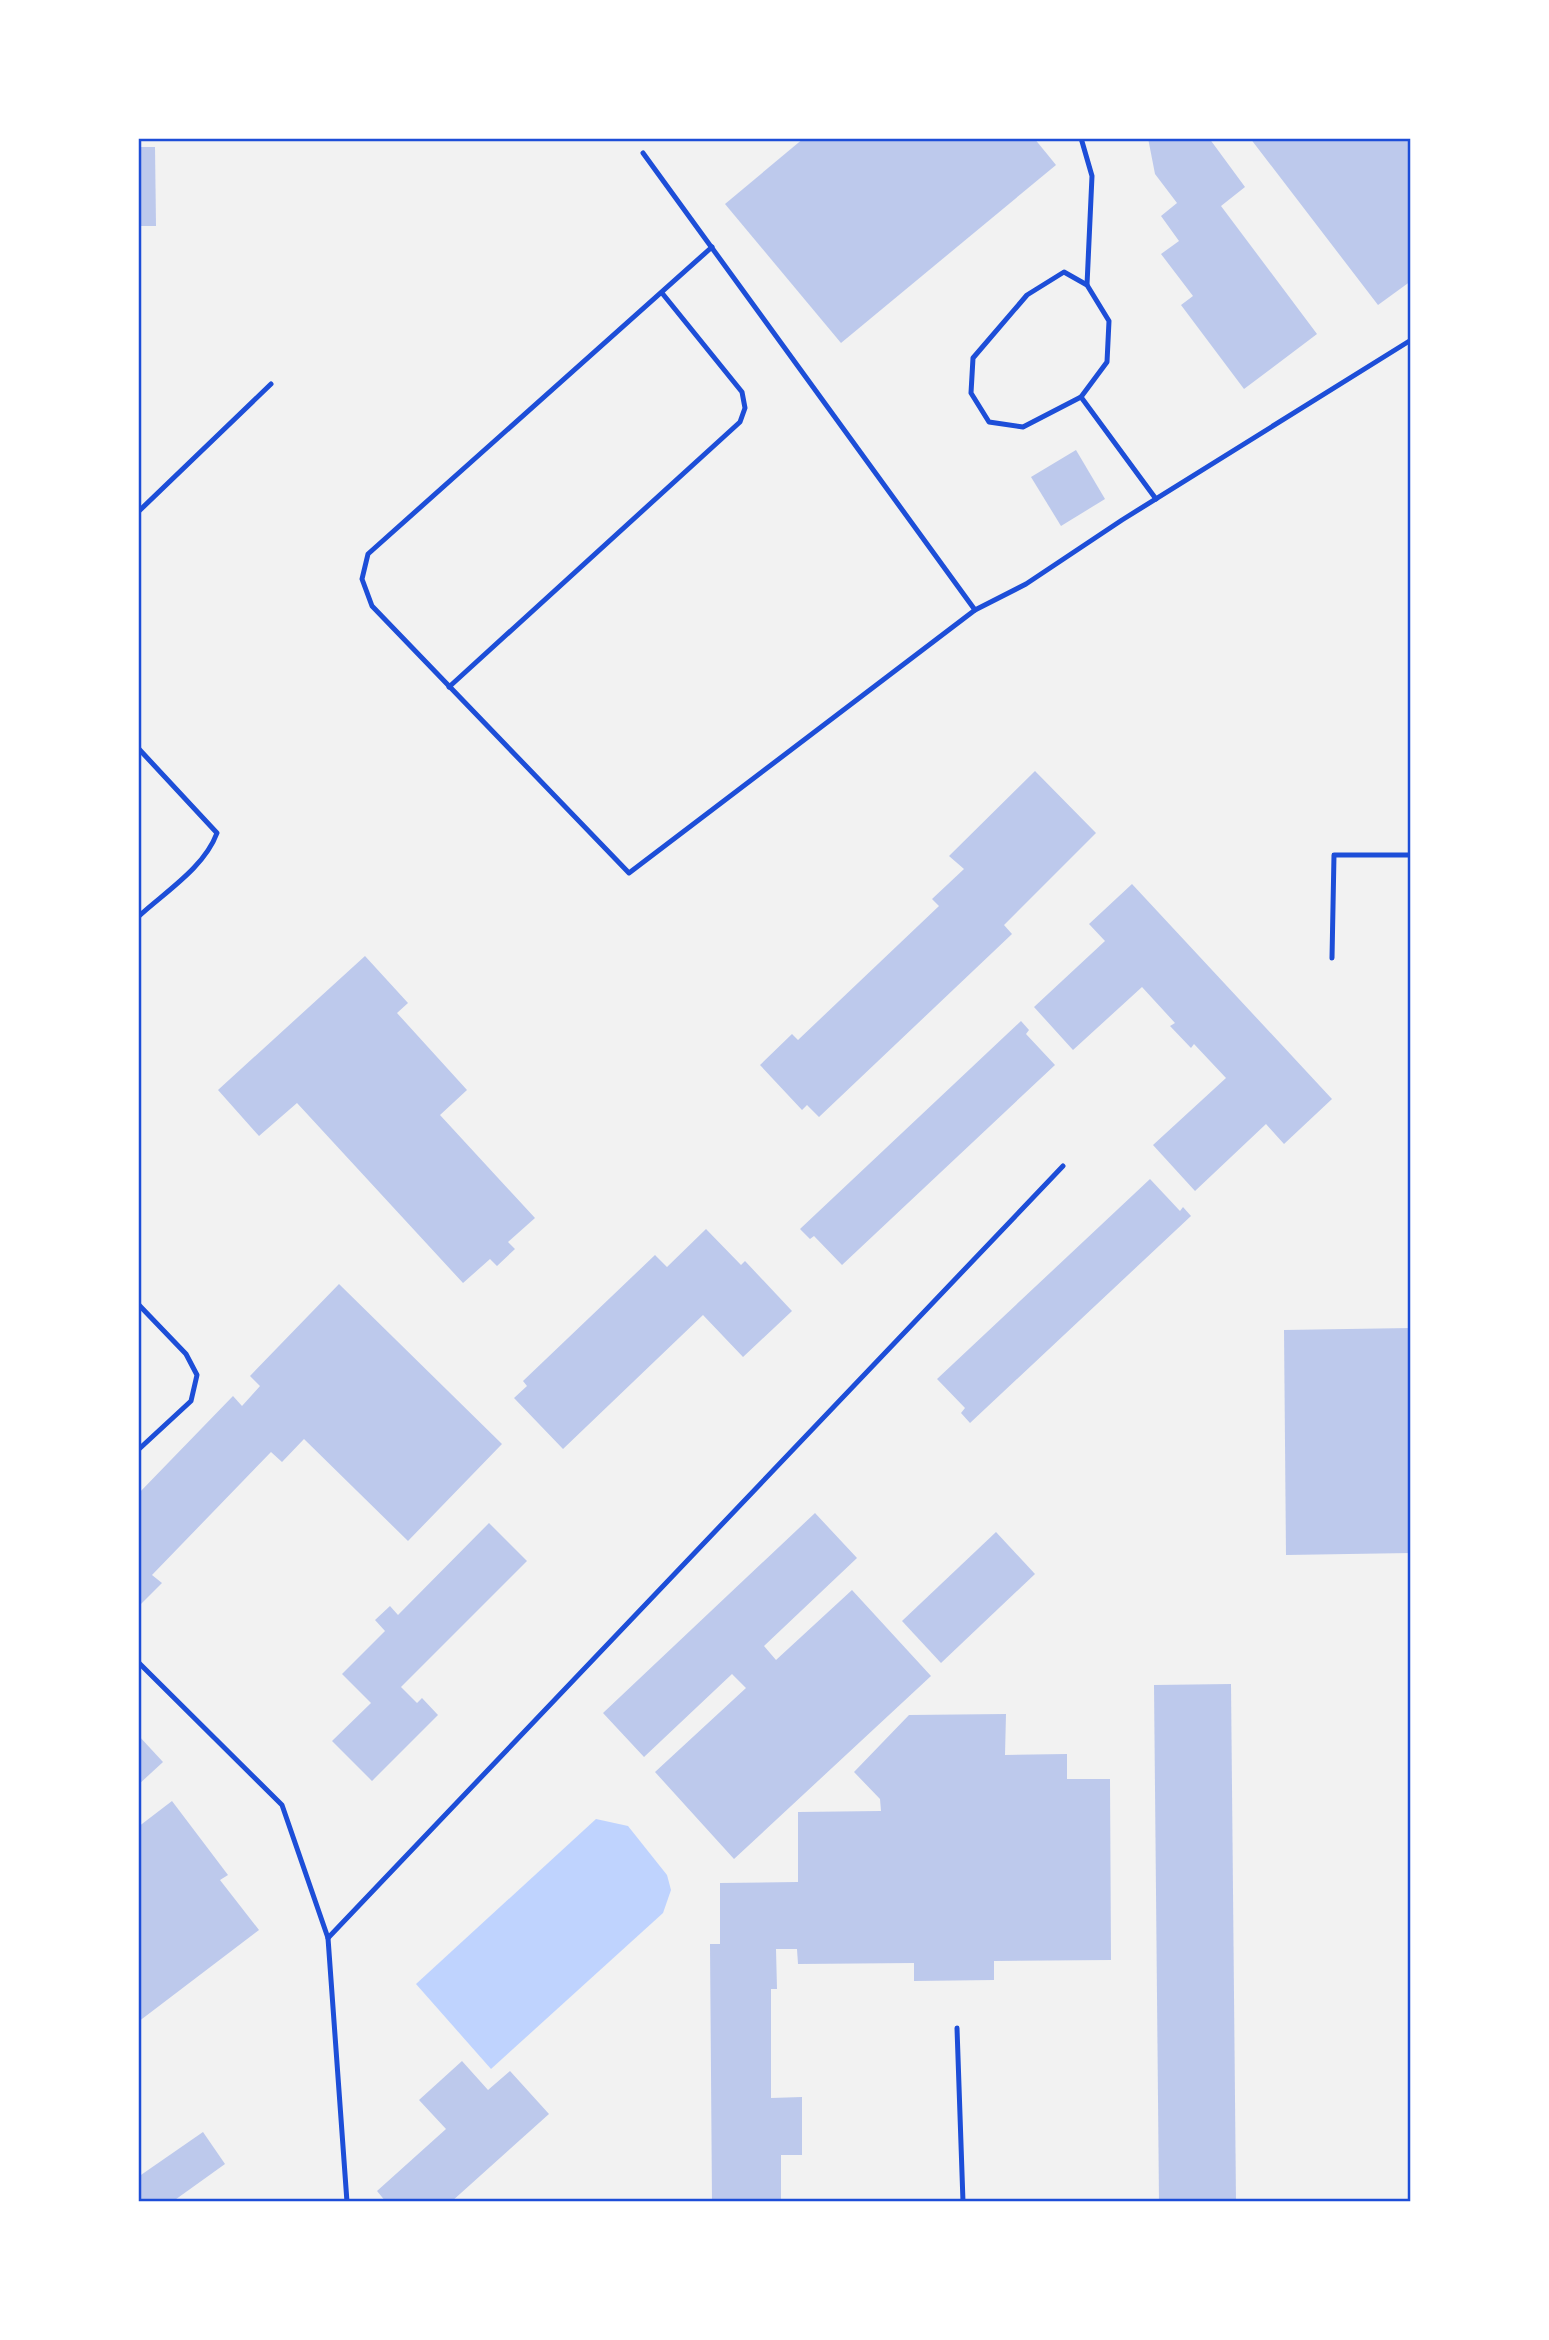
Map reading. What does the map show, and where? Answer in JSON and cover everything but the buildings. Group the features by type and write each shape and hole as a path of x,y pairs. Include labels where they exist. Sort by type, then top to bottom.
{"lane":[{"path":"1081,138 1092,176 1087,285"},
{"path":"643,153 975,610"},
{"path":"712,247 368,554 362,579 372,606 629,873 975,610 1026,583 1411,340"},
{"path":"1063,272 1087,285 1109,321 1107,362 1081,397 1023,427 989,422 971,393 973,358 1027,295 1063,272"},
{"path":"449,687 740,422 745,408 742,393 662,293"},
{"path":"138,512 271,384"},
{"path":"1081,397 1156,499"},
{"path":"138,748 217,832 212,846 195,866 138,917"},
{"path":"1332,958 1334,855 1411,855"},
{"path":"328,1938 1063,1166"},
{"path":"138,1304 186,1354 197,1375 191,1401 138,1450"},
{"path":"138,1662 282,1805 328,1938 347,2202"},
{"path":"957,2028 963,2202"}],"water":[{"path":"596,1819 628,1826 667,1875 671,1890 663,1913 491,2069 416,1984"}]}
